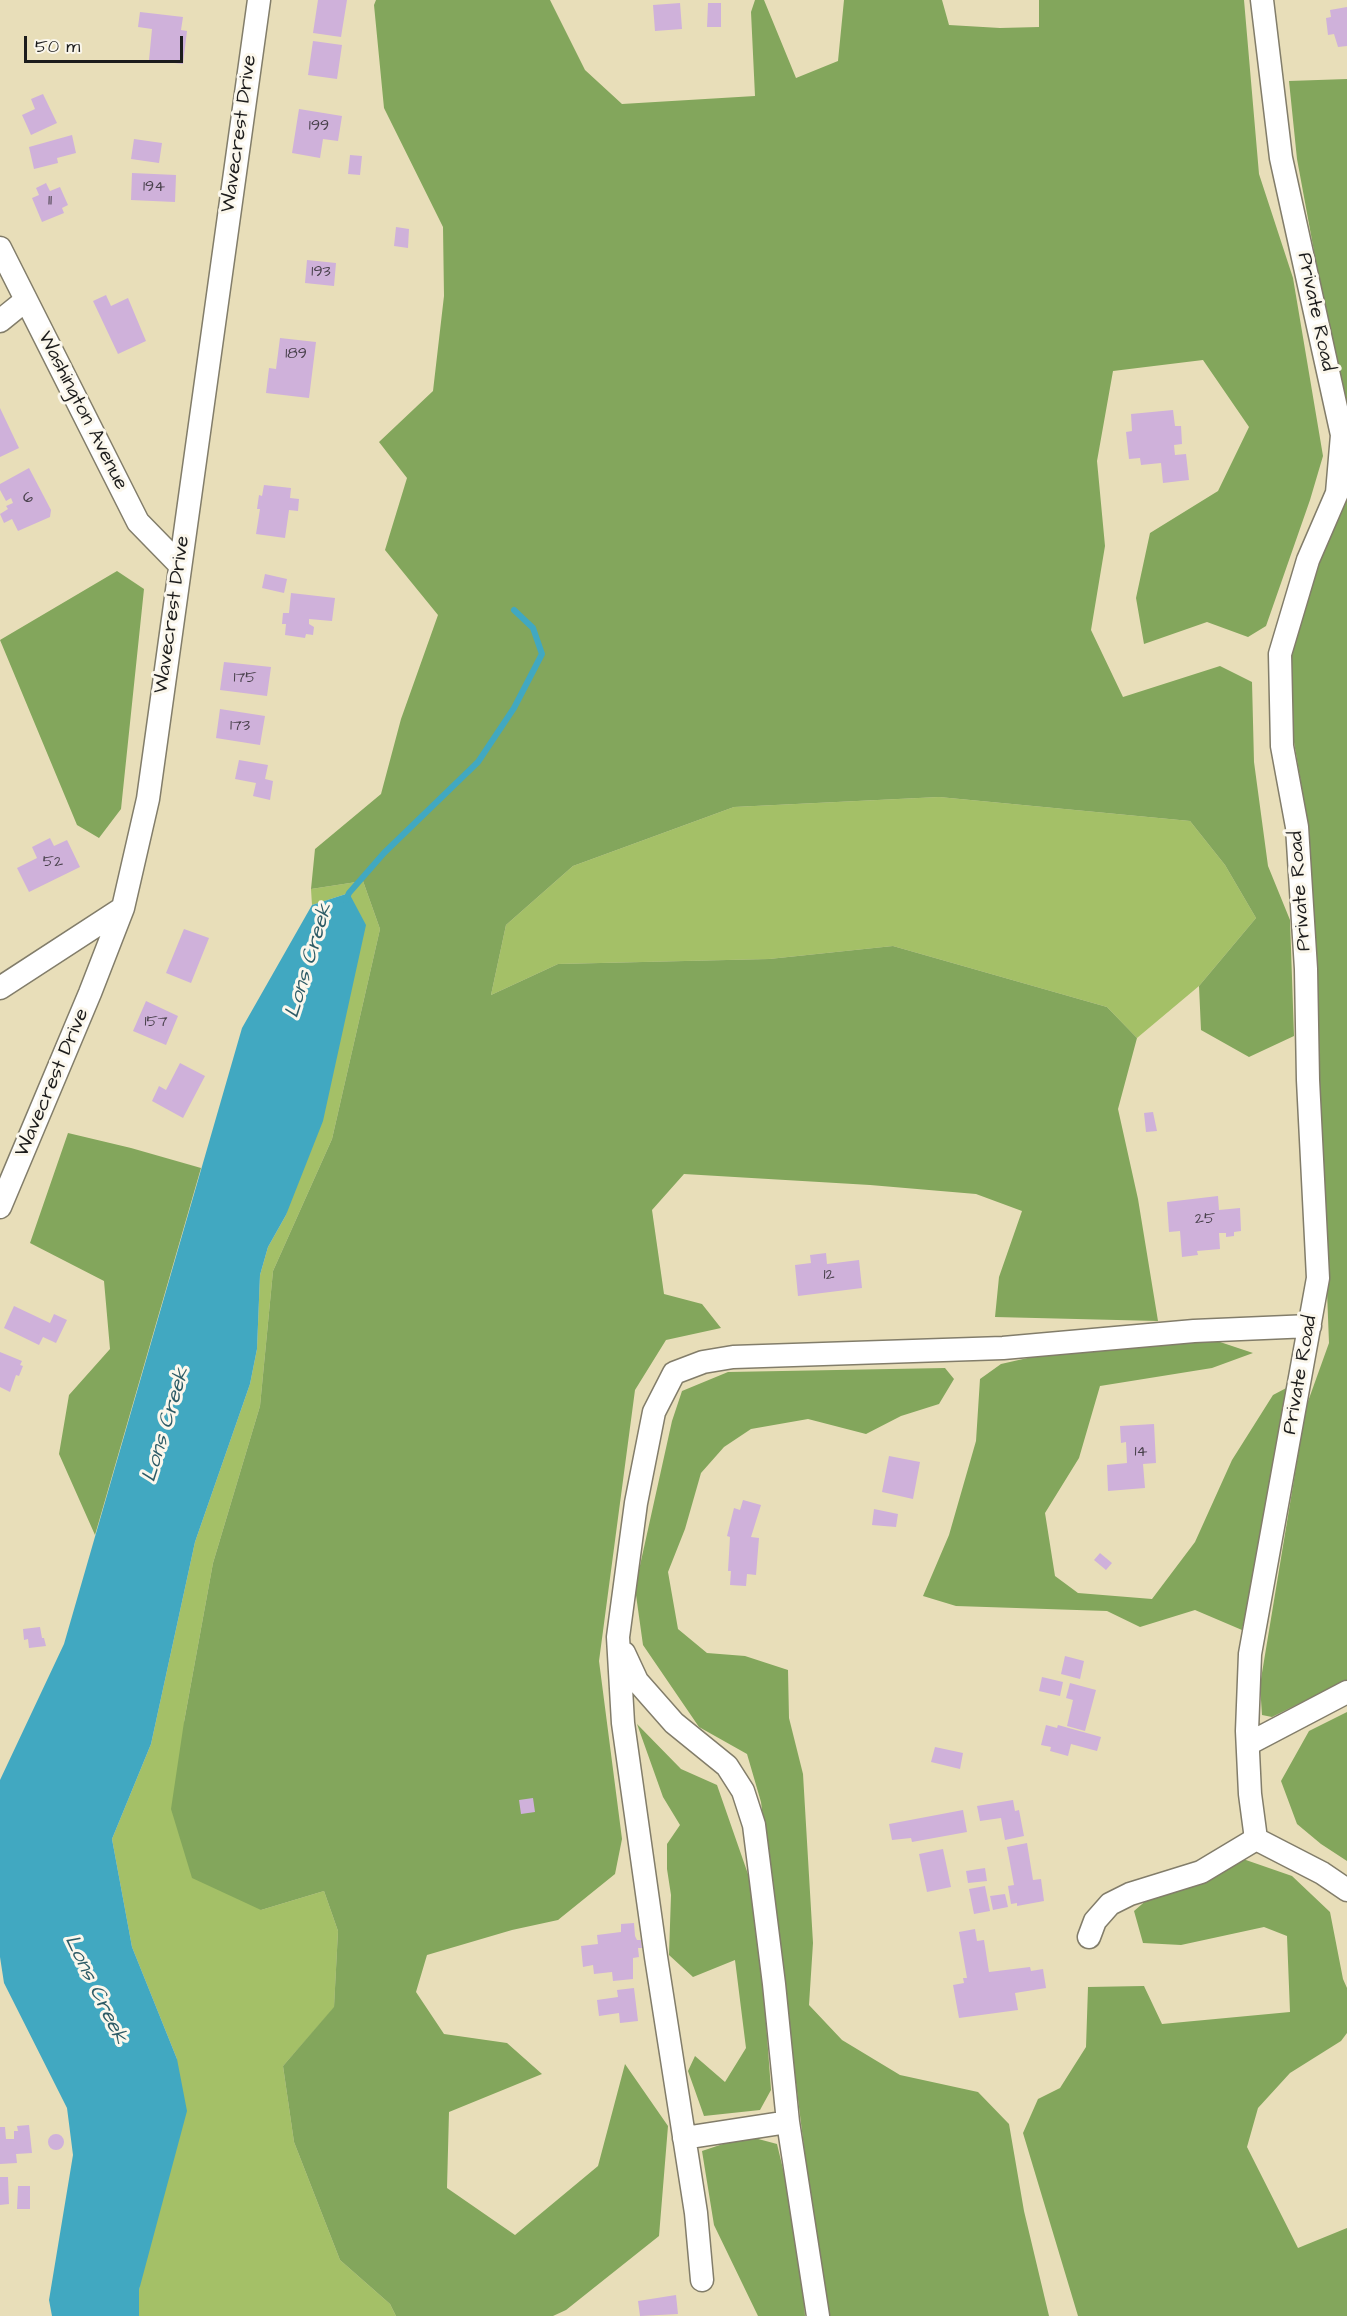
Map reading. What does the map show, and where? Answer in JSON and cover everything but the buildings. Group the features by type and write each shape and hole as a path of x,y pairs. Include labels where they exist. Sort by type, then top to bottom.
{"street":[{"name":"Wavecrest Drive","path":"0,1207 90,993 123,908 148,799 259,0"},
{"name":"Private Road","path":"1257,1839 1250,1794 1248,1744 1250,1654 1318,1278 1308,1080 1306,969 1297,827 1282,746 1280,654 1308,560 1337,493 1342,435 1281,158 1262,0"},
{"name":"Washington Avenue","path":"0,248 138,522 179,564"},
{"path":"0,321 26,300"},
{"path":"0,988 123,908"},
{"path":"702,2280 696,2213 656,1958 623,1723 618,1637 636,1503 654,1412 674,1373 703,1362 734,1357 1003,1348 1194,1331 1310,1326"},
{"path":"618,1637 638,1682 674,1723 727,1766 743,1791 754,1825 788,2122 818,2316"},
{"path":"1248,1744 1347,1692"},
{"path":"1089,1937 1095,1921 1110,1904 1130,1894 1201,1872 1257,1839 1322,1873 1347,1890"},
{"path":"684,2138 788,2122"}],"green space":[{"path":"376,0 550,0 585,70 622,104 755,96 751,12 755,0 764,0 796,78 838,61 844,0 942,0 949,25 1000,28 1039,27 1039,0 1244,0 1259,174 1293,278 1323,456 1266,626 1248,637 1207,622 1144,644 1136,598 1150,533 1218,491 1249,427 1203,360 1113,371 1097,461 1105,546 1091,630 1123,697 1220,666 1252,682 1254,762 1268,866 1290,920 1294,1036 1249,1057 1201,1030 1199,986 1256,918 1225,865 1190,821 939,797 734,807 573,866 506,925 491,995 558,964 769,959 893,946 1107,1007 1137,1038 1118,1109 1138,1199 1158,1321 995,1317 999,1277 1022,1211 976,1194 684,1174 652,1210 664,1294 702,1304 721,1328 666,1340 635,1390 599,1661 622,1839 615,1874 558,1920 512,1930 427,1955 416,1992 444,2034 507,2043 542,2074 449,2112 447,2188 515,2235 598,2166 625,2064 668,2126 659,2236 566,2310 553,2316 396,2316 390,2304 340,2260 294,2142 283,2066 334,2007 338,1931 324,1891 261,1910 192,1878 171,1809 184,1722 213,1563 260,1406 273,1271 332,1139 380,929 363,881 311,889 315,849 381,794 401,719 438,615 385,550 407,478 379,442 433,391 444,296 443,227 384,108 374,5"},
{"path":"1347,79 1347,430 1297,159 1289,81"},
{"path":"1347,470 1347,1680 1272,1717 1262,1715 1260,1685 1306,1407 1329,1343 1309,830 1289,713 1290,661"},
{"path":"117,571 144,589 121,809 99,838 77,825 0,640"},
{"path":"939,797 1190,821 1225,865 1256,918 1199,986 1137,1038 1107,1007 893,946 769,959 558,964 491,995 506,925 573,866 734,807"},
{"path":"363,881 380,929 332,1139 273,1271 260,1406 213,1563 184,1722 261,1910 324,1891 338,1931 334,2008 283,2066 294,2142 340,2260 390,2304 396,2316 139,2316 139,2290 177,2059 132,1947 112,1839 151,1744 195,1542 250,1384 257,1349 260,1275 268,1247 286,1215 349,893 312,905 311,889"},
{"path":"68,1133 201,1168 95,1535 59,1454 69,1395 110,1349 104,1281 30,1243"},
{"path":"1208,1338 1253,1353 1212,1368 1100,1386 1079,1458 1045,1513 1055,1576 1078,1593 1152,1599 1195,1542 1232,1460 1273,1395 1292,1385 1242,1630 1195,1610 1140,1627 1107,1611 956,1606 923,1596 949,1535 976,1441 980,1379 1001,1364 1054,1352"},
{"path":"945,1368 954,1379 939,1404 901,1416 866,1434 808,1419 751,1429 724,1447 701,1473 685,1529 668,1572 678,1629 707,1653 745,1656 788,1670 789,1718 803,1774 813,1943 809,2005 842,2040 900,2075 978,2092 1009,2124 1024,2211 1049,2316 825,2316 761,1802 747,1754 699,1727 643,1645 635,1588 672,1421 682,1391 728,1372"},
{"path":"1347,1712 1347,1861 1321,1844 1297,1824 1281,1781 1309,1731"},
{"path":"637,1724 681,1769 717,1785 757,1900 771,2090 760,2110 704,2116 688,2071 695,2056 725,2082 746,2048 735,1960 693,1977 669,1955 671,1895 667,1869 667,1844 680,1825 663,1797"},
{"path":"1243,1859 1292,1876 1330,1912 1343,1979 1347,1988 1347,2033 1341,2041 1290,2073 1258,2108 1247,2147 1298,2248 1347,2228 1347,2316 1078,2316 1023,2133 1038,2099 1060,2088 1086,2047 1088,1987 1144,1986 1162,2024 1290,2012 1287,1936 1264,1927 1181,1945 1143,1943 1134,1911 1156,1892"},
{"path":"747,2136 777,2144 788,2190 803,2280 805,2316 758,2316 714,2225 702,2151"}],"water":[{"path":"349,893 366,925 323,1121 286,1215 268,1247 260,1275 257,1349 250,1384 195,1542 151,1744 112,1839 132,1947 177,2059 187,2111 139,2290 139,2316 52,2316 49,2300 73,2155 67,2108 4,1983 0,1957 0,1780 64,1644 242,1028 312,905"}],"waterway":[{"name":"Lons Creek","path":"346,900 349,893 384,853 478,762 514,708 542,654 533,628 514,610"}]}
